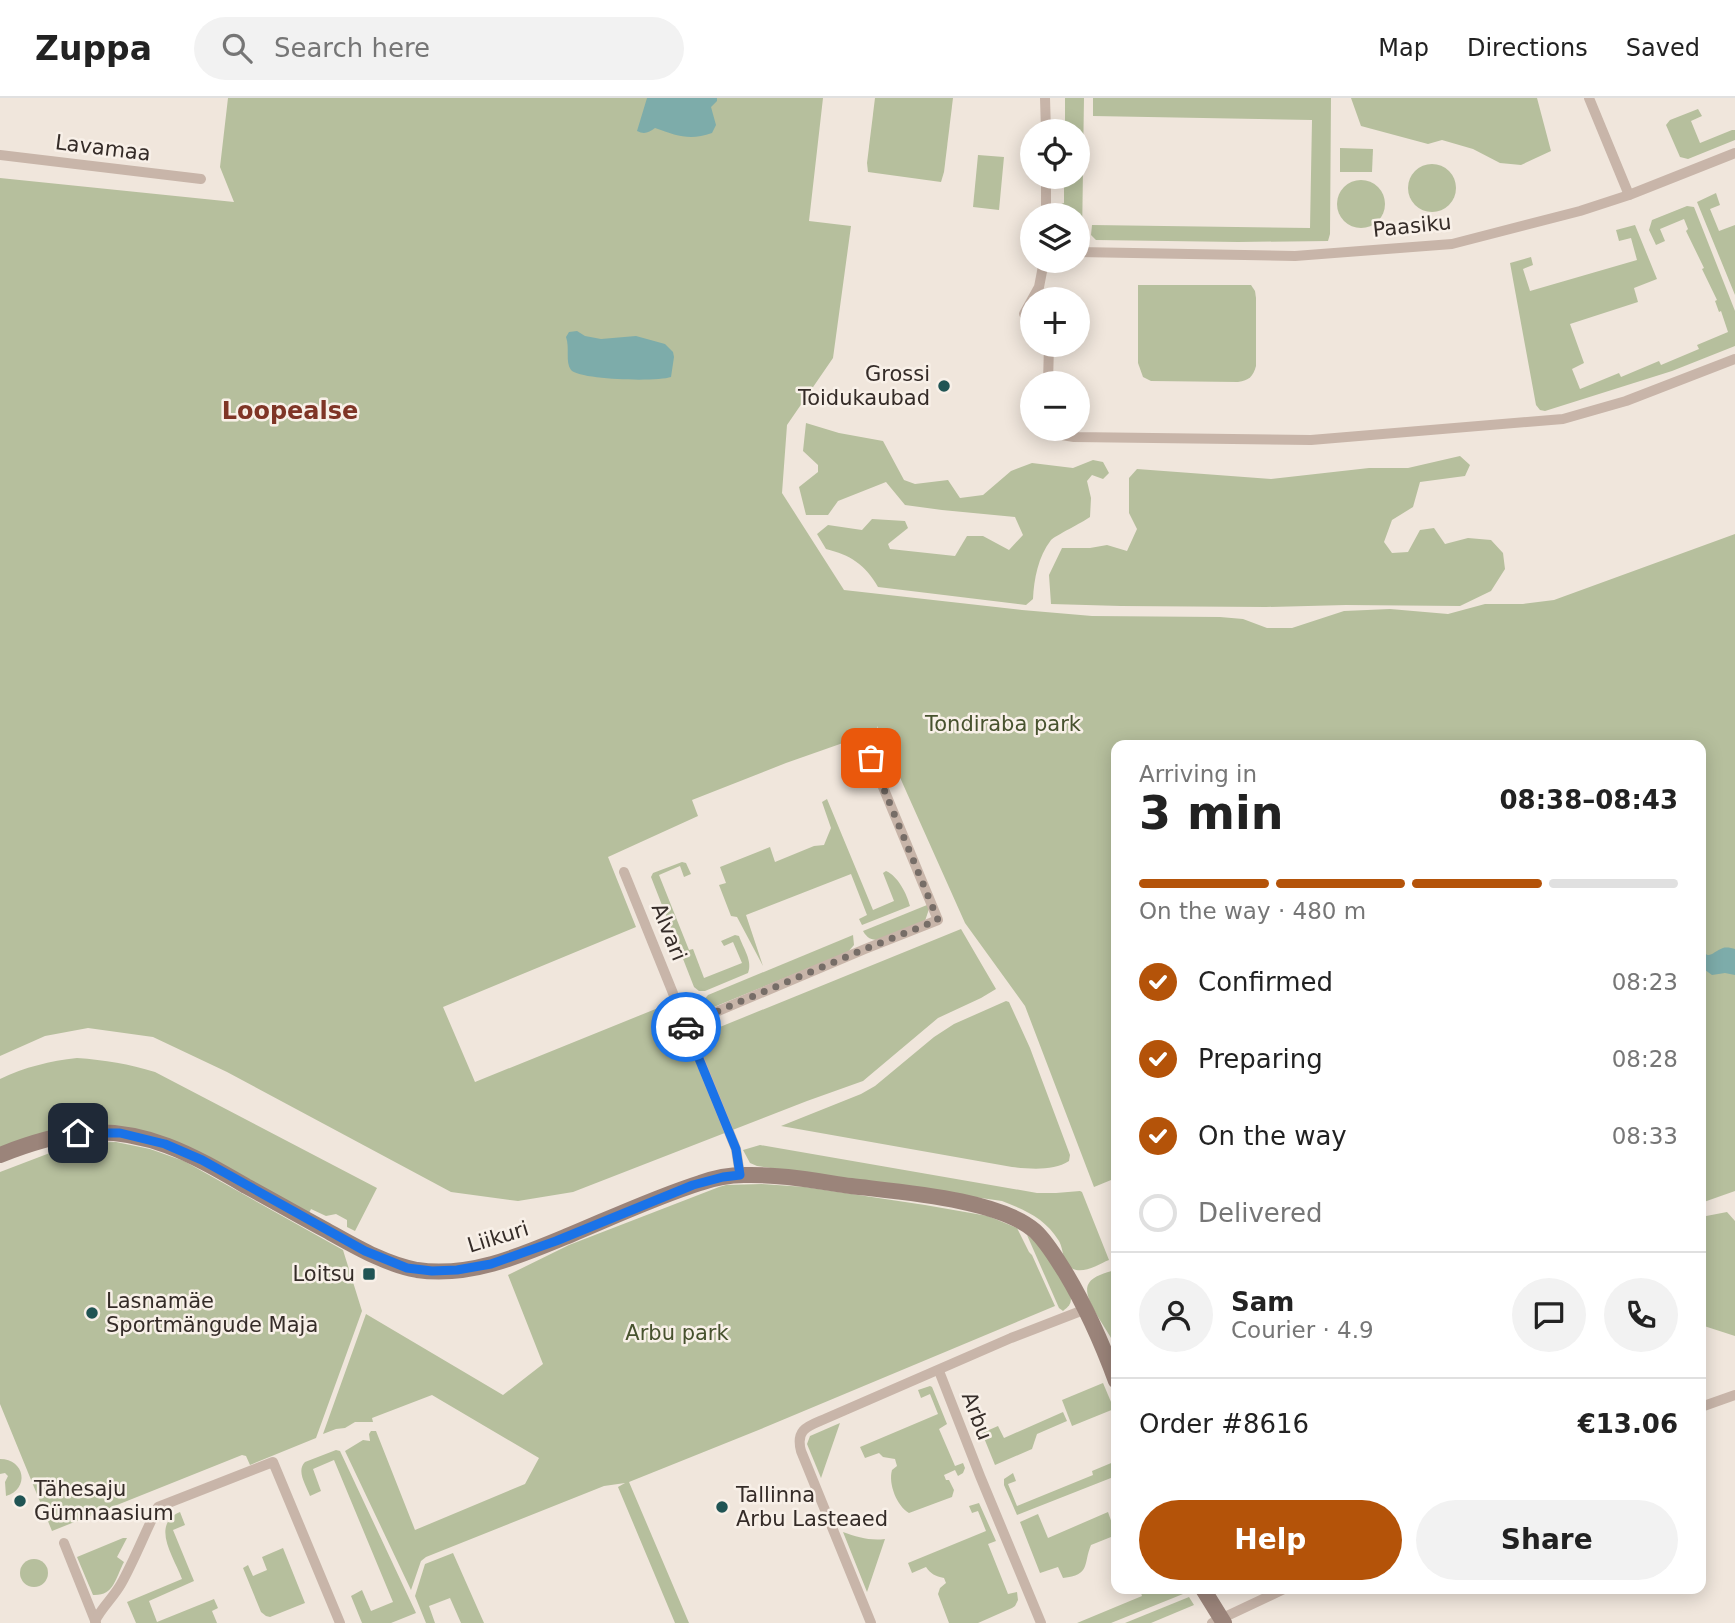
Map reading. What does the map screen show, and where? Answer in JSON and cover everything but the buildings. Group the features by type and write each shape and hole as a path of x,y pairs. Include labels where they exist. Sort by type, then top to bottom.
{"street":[{"path":"1045,98 1046,119"},
{"path":"1588,98 1629,195"},
{"name":"Paasiku","path":"1090,252 1295,256 1452,244 1580,211 1629,195 1735,153"},
{"name":"Lavamaa","path":"0,155 201,179"},
{"path":"1090,437 1311,440 1563,419 1626,401 1735,359"},
{"path":"685,1025 938,920 871,758"},
{"name":"Alvari","path":"624,872 736,1149 740,1175"},
{"name":"Liikuri","path":"0,1155 44,1140 78,1133 120,1133 155,1141 202,1160 365,1251 407,1268 432,1271 467,1269 491,1264 556,1241 693,1185 723,1177 740,1175 790,1178 948,1200 997,1211 1034,1231 1049,1247 1086,1308"},
{"path":"1086,1308 1111,1369"},
{"name":"Arbu","path":"1041,1623 979,1476 939,1371 1086,1308"},
{"path":"871,1623 801,1451 800,1434 827,1418 939,1371"},
{"path":"1706,1406 1735,1395"},
{"path":"95,1622 102,1608 121,1585 158,1507 273,1462 340,1623"},
{"path":"64,1543 95,1622"},
{"path":"1205,1594 1219,1622 1274,1594"}],"green space":[{"name":"Tondiraba park","path":"228,98 823,98 809,221 851,226 833,358 787,425 782,493 844,590 1092,616 1220,617 1243,619 1267,628 1292,628 1344,611 1390,609 1448,614 1485,604 1523,604 1554,600 1735,534 1735,1191 1706,1201 1706,740 1111,740 1111,1180 1094,1187 1025,1006 965,923 877,726 877,731 692,800 698,816 608,857 636,927 443,1007 475,1082 668,1004 683,1042 961,929 996,989 938,1018 863,1081 573,1192 518,1201 451,1192 227,1072 153,1037 88,1028 45,1036 0,1056 0,178 234,202 220,167"},
{"path":"875,98 953,98 941,182 868,172"},
{"path":"1065,98 1084,98 1084,119 1065,119"},
{"path":"1093,98 1331,98 1328,241 1096,240 1091,235 1092,225 1310,228 1312,120 1093,116"},
{"path":"1351,98 1537,98 1551,151 1521,165 1500,163 1473,149 1442,140 1428,144 1361,126"},
{"path":"1698,109 1702,116 1691,121 1700,143 1732,130 1735,130 1735,140 1688,159 1680,157 1666,125 1670,120"},
{"path":"1340,148 1373,149 1372,172 1340,172"},
{"path":"978,155 1004,157 999,210 973,207"},
{"path":"1432,164 1449,171 1456,188 1449,205 1432,212 1415,205 1408,188 1415,171"},
{"path":"1361,180 1378,187 1385,204 1378,221 1361,228 1344,221 1337,204 1344,187"},
{"path":"1064,189 1083,189 1083,203 1064,203"},
{"path":"1716,193 1720,205 1710,209 1719,231 1735,225 1735,295 1697,202"},
{"path":"1687,206 1694,207 1735,311 1735,346 1672,371 1545,411 1540,410 1536,405 1510,263 1531,257 1533,265 1523,269 1530,291 1637,260 1631,238 1619,241 1616,230 1635,225 1657,279 1634,288 1638,302 1570,324 1584,363 1572,369 1580,389 1619,373 1621,377 1659,361 1661,365 1699,349 1697,345 1728,332 1702,269 1704,268 1686,231 1688,229 1684,219 1660,229 1665,241 1656,245 1649,230 1652,220"},
{"path":"1138,285 1251,285 1256,298 1256,366 1252,375 1238,382 1151,381 1143,377 1138,363"},
{"path":"806,423 839,433 883,441 904,480 915,484 948,480 960,498 983,495 1011,471 1032,463 1073,468 1093,460 1103,462 1109,473 1103,479 1092,475 1087,481 1091,498 1090,517 1051,540 1038,568 1033,599 1026,605 878,587 868,572 856,562 826,549 817,534 828,525 862,530 872,519 905,521 908,528 888,544 890,549 955,556 967,536 983,536 1009,550 1023,535 1015,517 905,505 886,482 838,501 828,515 806,515 799,487 818,472 818,465 803,451"},
{"path":"1460,456 1470,465 1465,476 1420,482 1413,507 1392,520 1384,542 1392,553 1408,552 1420,530 1434,528 1445,544 1468,538 1491,540 1503,553 1505,569 1491,591 1460,606 1051,604 1049,575 1062,548 1107,545 1127,551 1137,529 1129,513 1129,478 1137,469 1271,479 1369,468 1408,468"},
{"path":"827,799 873,910 894,901 883,873 886,871 901,886 910,906 862,925 859,919 867,915 851,874 746,915 763,966 737,917 731,916 719,885 726,883 720,867 770,847 775,862 814,846 824,845 831,828 822,802"},
{"path":"682,862 686,863 691,874 684,877 680,866 659,875 689,950 693,949 704,978 742,963 733,942 724,946 721,941 735,935 739,936 749,964 748,973 705,991 694,987 651,877 653,873"},
{"path":"927,905 929,909 925,921 879,940 870,938 863,931"},
{"path":"853,935 854,945 848,952 704,1011 703,1001 708,995"},
{"path":"1009,1002 1030,1048 1070,1155 1069,1161 1049,1168 1012,1167 781,1126 861,1094 954,1024"},
{"path":"77,1058 117,1063 155,1072 377,1188 355,1231 347,1227 347,1220 336,1214 326,1216 311,1209 309,1213 122,1128 0,1149 0,1079 38,1065"},
{"path":"116,1142 150,1149 184,1161 343,1250 362,1311 316,1438 250,1465 246,1456 242,1455 52,1531 0,1404 0,1172 76,1143"},
{"path":"760,1145 1037,1193 1080,1191 1109,1260 1087,1269 1073,1269 1065,1260 1059,1241 1047,1226 1002,1201 757,1166 750,1163 743,1150"},
{"name":"Arbu park","path":"762,1184 805,1187 925,1205 988,1216 1017,1228 1055,1306 629,1482 689,1623 675,1623 618,1487 625,1483 604,1486 426,1557 421,1561 411,1590 345,1451 363,1440 370,1441 369,1434 376,1431 415,1530 525,1484 539,1458 432,1395 372,1418 373,1422 355,1422 345,1428 323,1434 366,1314 503,1395 543,1364 508,1275 569,1245 719,1187"},
{"path":"1727,1212 1735,1221 1735,1336 1706,1327 1706,1216"},
{"path":"1027,1235 1038,1243 1070,1293 1070,1303 1063,1311 1059,1308"},
{"path":"1111,1271 1111,1338 1088,1295 1089,1283"},
{"path":"1103,1383 1111,1402 1111,1410 1072,1426 1062,1400"},
{"path":"930,1386 947,1424 939,1429 955,1466 963,1463 965,1468 958,1476 955,1470 944,1475 954,1490 952,1497 909,1513 897,1500 892,1488 892,1470 897,1466 895,1459 883,1457 879,1453 865,1458 860,1447 938,1414 930,1394 921,1398 918,1390"},
{"path":"1063,1412 1067,1421 1037,1434 1032,1449 995,1465 982,1433 998,1426 1004,1438"},
{"path":"840,1423 821,1478 807,1444 810,1436"},
{"path":"336,1450 340,1451 416,1613 391,1623 362,1623 351,1596 362,1590 371,1611 393,1602 334,1460 313,1469 321,1491 310,1496 301,1470 305,1462"},
{"path":"0,1459 15,1464 21,1475 19,1487 6,1496 5,1482 8,1476 5,1473 0,1474"},
{"path":"1111,1463 1111,1478 1017,1515 1004,1485 1004,1479 1013,1473 1016,1481 1008,1484 1017,1506 1093,1475 1092,1471"},
{"path":"979,1503 996,1541 988,1544 1008,1594 1017,1592 1018,1600 1012,1608 978,1623 949,1623 938,1594 946,1583 944,1578 926,1567 912,1573 908,1563 986,1531 978,1511 972,1513 969,1506"},
{"path":"180,1512 185,1525 173,1530 194,1581 149,1601 157,1622 214,1599 218,1608 212,1611 217,1623 136,1623 127,1602 182,1579 165,1533 171,1518"},
{"path":"1108,1512 1111,1537 1091,1545 1084,1568 1078,1574 1063,1578 1058,1567 1040,1573 1020,1522 1038,1514 1048,1538"},
{"path":"843,1532 864,1538 885,1539 867,1592"},
{"path":"127,1538 117,1557 124,1562 116,1580 105,1593 93,1595 77,1557"},
{"path":"283,1548 305,1603 270,1617 261,1612 243,1568 248,1565 253,1576 267,1570 262,1557"},
{"path":"453,1553 484,1623 461,1623 450,1598 429,1606 435,1623 426,1623 415,1596 425,1564"},
{"path":"34,1559 44,1563 48,1573 44,1583 34,1587 24,1583 20,1573 24,1563"},
{"path":"1141,1594 1183,1594 1111,1623 1077,1623"},
{"path":"1189,1597 1194,1605 1151,1623 1125,1623"}],"water":[{"path":"647,98 717,98 711,107 716,125 712,133 697,137 677,135 655,128 647,132 637,131"},
{"path":"577,331 585,336 601,339 636,336 665,344 674,357 671,377 619,379 577,373 569,367 566,337 569,332"},
{"path":"1724,948 1735,949 1735,975 1712,975 1706,971 1706,954"}],"way so far":[{"path":"686,1027 685,1025 938,920 871,758"}],"place":[{"name":"Grossi Toidukaubad","path":"944,386"},
{"name":"Loitsu","path":"369,1274"},
{"name":"Lasnamäe Sportmängude Maja","path":"92,1313"},
{"name":"Tähesaju Gümnaasium","path":"20,1501"},
{"name":"Tallinna Arbu Lasteaed","path":"722,1507"}],"district":[{"name":"Loopealse","path":"290,411"}],"route":[{"path":"78,1133 120,1133 165,1144 202,1160 365,1251 407,1268 432,1271 477,1268 529,1251 704,1181 740,1175 736,1149 686,1027"}]}
